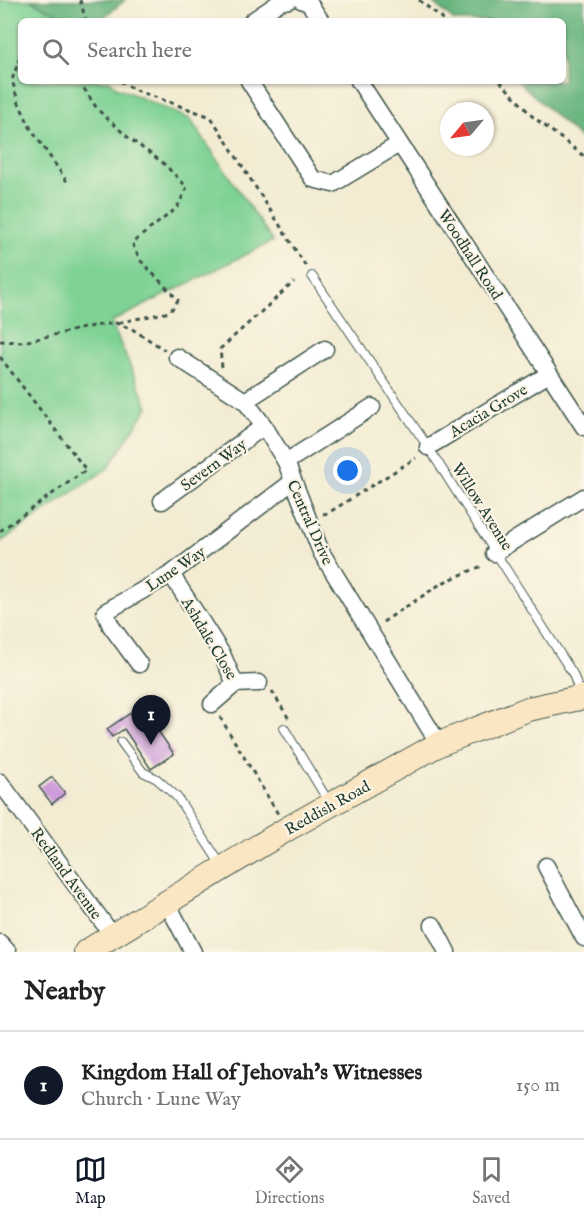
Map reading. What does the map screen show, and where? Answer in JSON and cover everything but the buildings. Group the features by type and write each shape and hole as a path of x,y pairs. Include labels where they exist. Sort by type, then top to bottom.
{"main road":[{"name":"Reddish Road","path":"86,952 287,829 439,744 528,709 583,697"}],"street":[{"path":"256,18 280,2 289,0"},
{"path":"301,0 309,3 319,18"},
{"path":"251,84 313,179 333,184 399,144"},
{"name":"Woodhall Road","path":"361,84 584,427"},
{"path":"245,401 326,349"},
{"name":"Central Drive","path":"177,357 245,401 264,426 286,462 321,552 439,744"},
{"name":"Acacia Grove","path":"422,453 549,374"},
{"path":"286,462 372,407"},
{"name":"Severn Way","path":"162,501 264,426"},
{"name":"Lune Way","path":"139,664 111,626 105,612 171,574 292,482"},
{"path":"490,558 584,497"},
{"name":"Ashdale Close","path":"171,574 222,654 235,684 259,683"},
{"path":"212,704 235,684"},
{"name":"Redland Avenue","path":"0,782 113,936"},
{"path":"546,866 584,938"},
{"path":"167,903 193,952"},
{"path":"433,925 447,952"}],"lane":[{"name":"Willow Avenue","path":"312,276 490,558 573,674 583,697"},
{"path":"284,728 330,804"},
{"path":"121,742 143,772 157,779 177,797 223,868"}],"path":[{"path":"80,0 86,18"},
{"path":"419,0 441,18"},
{"path":"18,63 12,80 18,101 31,129 68,183"},
{"path":"0,341 23,342 170,312 178,300 140,260 132,243 177,208 187,187 162,162 130,139 98,110 81,84"},
{"path":"125,84 135,90 211,117 312,276"},
{"path":"503,84 532,116 584,156"},
{"path":"224,387 220,349 294,282"},
{"path":"116,323 132,329 177,357"},
{"path":"0,357 86,470 0,531"},
{"path":"307,518 328,513 422,453"},
{"path":"369,631 442,584 490,558"},
{"path":"212,704 287,829"}],"green space":[{"path":"0,0 30,0 65,18 18,18 18,84 113,84 190,119 273,241 111,322 148,407 108,468 0,542"},
{"path":"30,0 125,0 103,18 65,18"},
{"path":"431,0 584,0 584,142 521,84 566,84 566,18 451,18"}],"place":[{"name":"Kingdom Hall of Jehovah's Witnesses","path":"151,745"}]}
